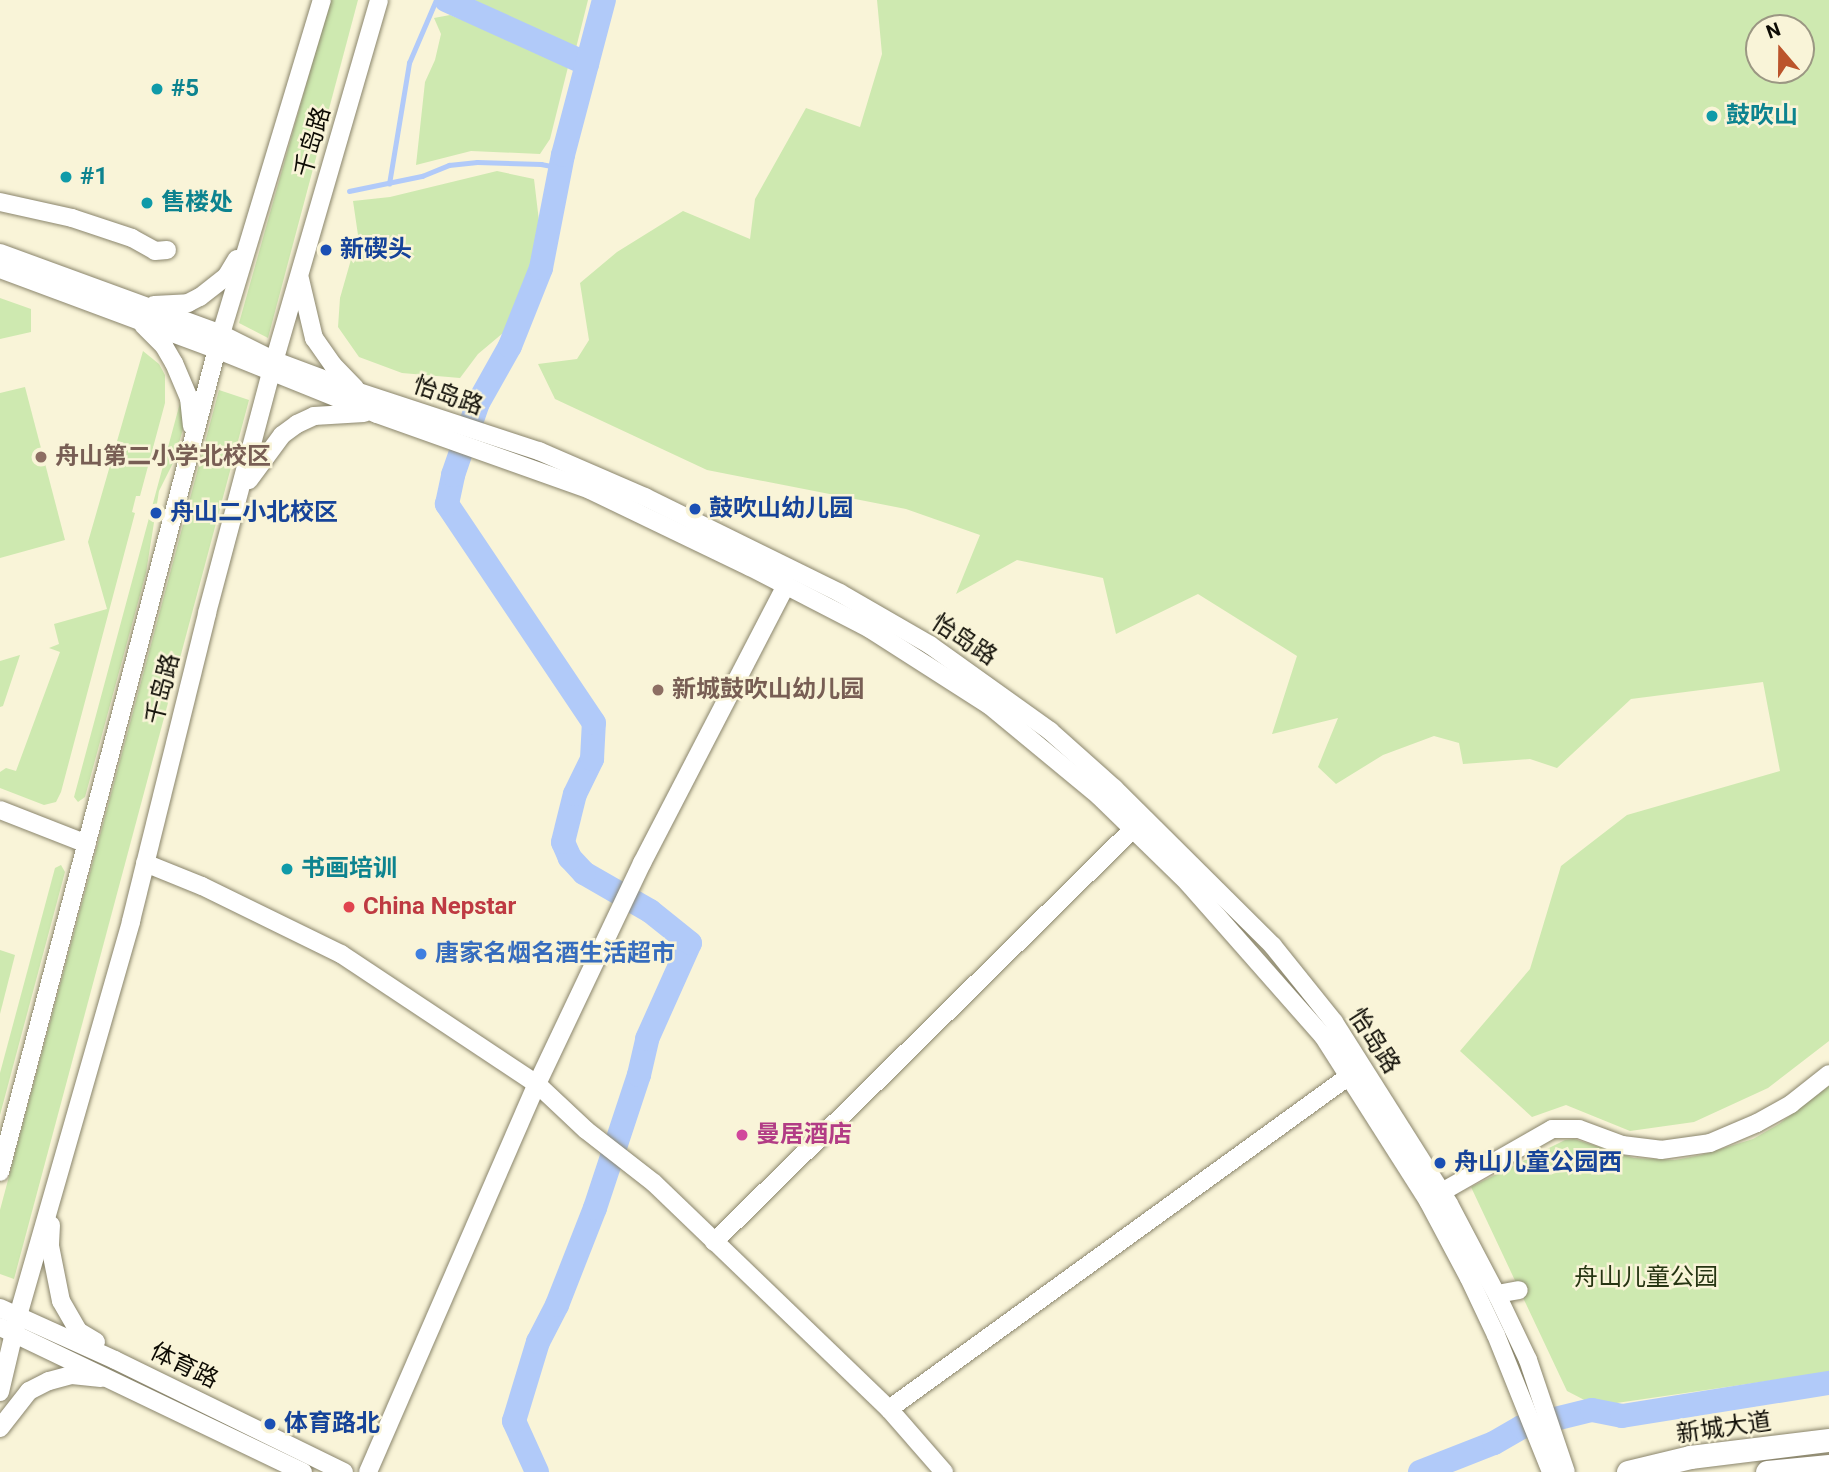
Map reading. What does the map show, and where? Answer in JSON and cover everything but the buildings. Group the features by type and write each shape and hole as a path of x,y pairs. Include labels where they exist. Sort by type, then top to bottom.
{"main road":[{"name":"新城大道","path":"1628,1472 1690,1457 1829,1440"},
{"name":"新城大道","path":"1767,1472 1829,1466"}],"street":[{"name":"千岛路","path":"0,1172 220,342 322,0"},
{"name":"千岛路","path":"0,1392 11,1325 52,1196 145,863 207,613 273,366 379,0"},
{"path":"0,202 72,218 132,238 155,251 167,250"},
{"path":"0,269 139,312 188,303 200,297 226,277 250,238"},
{"path":"0,253 139,312 220,342 377,414"},
{"path":"299,277 314,338 333,365 360,392"},
{"path":"139,312 174,363 189,398 194,440"},
{"name":"怡岛路","path":"273,366 360,392 433,425 492,437 539,451 645,497 828,587 930,645 1050,731 1114,788 1273,946 1334,1022 1435,1196 1497,1294 1539,1392 1551,1452 1566,1472"},
{"path":"240,495 267,453 297,424 314,416 355,411 433,425 493,456 590,490 786,585 870,629 989,705 1099,796 1188,883 1323,1036 1435,1196 1492,1325 1520,1397 1551,1452 1551,1472"},
{"path":"368,1472 537,1084 642,863 786,585"},
{"path":"0,810 87,844"},
{"path":"714,1242 1133,829"},
{"path":"145,863 202,886 341,954 537,1084 586,1130 654,1183 889,1409 944,1472"},
{"path":"1435,1196 1552,1129 1579,1129 1622,1145 1661,1150 1710,1143 1757,1124 1791,1104 1829,1073"},
{"path":"889,1409 1349,1076"},
{"path":"52,1196 50,1246 61,1301 68,1318 78,1331 145,1369 158,1381"},
{"path":"1497,1294 1519,1290"},
{"name":"体育路","path":"0,1308 11,1325 110,1378 303,1472"},
{"name":"体育路","path":"11,1325 158,1381 344,1472"},
{"path":"0,1428 29,1391 49,1381 72,1375 110,1378"}],"green space":[{"path":"330,0 358,0 268,338 239,323"},
{"path":"474,0 588,0 576,48"},
{"path":"877,0 1829,0 1829,1041 1768,1088 1694,1122 1630,1131 1566,1105 1532,1117 1460,1051 1530,969 1561,866 1627,815 1780,771 1763,682 1631,699 1557,768 1530,759 1463,764 1459,743 1434,736 1383,755 1336,784 1318,767 1338,718 1272,734 1297,656 1198,594 1116,634 1103,578 1017,560 956,594 980,535 906,509 707,470 555,399 538,364 577,359 589,340 580,283 617,252 683,211 750,239 755,199 806,108 860,127 882,54"},
{"path":"450,15 569,63 550,139 540,154 471,151 416,165 425,82 435,60 441,34 434,18"},
{"path":"497,171 534,179 541,238 525,291 503,333 478,354 460,378 402,373 359,357 338,327 340,298 358,235 353,201 390,197"},
{"path":"0,298 31,309 31,332 0,339"},
{"path":"143,351 159,364 165,375 165,403 140,496 136,496 132,512 135,513 61,792 56,802 44,805 0,788 0,772 6,768 16,771 60,652 49,648 59,644 54,624 107,609 88,542"},
{"path":"25,387 65,540 0,558 0,393"},
{"path":"219,390 249,400 14,1279 0,1274 0,1210"},
{"path":"181,399 184,426 173,463 159,491 146,573 85,797 78,802 74,797"},
{"path":"20,655 3,706 0,707 0,661"},
{"path":"61,865 65,872 0,1115 0,1073 55,868"},
{"path":"0,950 15,955 0,1014"},
{"name":"舟山儿童公园","path":"1829,1086 1829,1372 1596,1406 1567,1391 1471,1187 1565,1140 1574,1139 1634,1158 1675,1160 1701,1155 1753,1139 1779,1124"}],"waterway":[{"path":"389,184 409,63 436,0"},
{"path":"446,0 587,64"},
{"path":"537,1472 514,1421 538,1342 557,1305 595,1208 639,1075 647,1039 690,943 650,911 584,873 570,858 563,842 575,794 592,759 594,723 447,504 453,475 478,403 510,346 541,268 563,155 604,0"},
{"path":"349,191 422,176 449,165 477,162 541,164 561,168"},
{"path":"1420,1472 1494,1443 1522,1427 1592,1410 1622,1416 1829,1383"}],"place":[{"name":"#5","path":"157,89"},
{"name":"鼓吹山","path":"1712,116"},
{"name":"#1","path":"66,177"},
{"name":"售楼处","path":"147,203"},
{"name":"新碶头","path":"326,250"},
{"name":"舟山第二小学北校区","path":"41,457"},
{"name":"鼓吹山幼儿园","path":"695,509"},
{"name":"舟山二小北校区","path":"156,513"},
{"name":"新城鼓吹山幼儿园","path":"658,690"},
{"name":"书画培训","path":"287,869"},
{"name":"China Nepstar","path":"349,907"},
{"name":"唐家名烟名酒生活超市","path":"421,954"},
{"name":"曼居酒店","path":"742,1135"},
{"name":"舟山儿童公园西","path":"1440,1163"},
{"name":"体育路北","path":"270,1424"}]}
